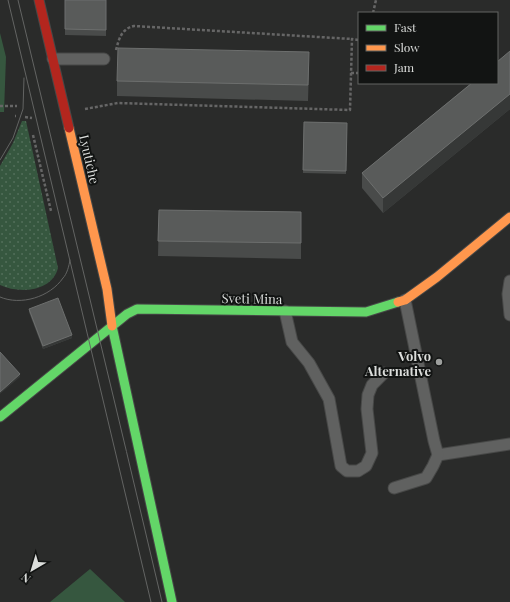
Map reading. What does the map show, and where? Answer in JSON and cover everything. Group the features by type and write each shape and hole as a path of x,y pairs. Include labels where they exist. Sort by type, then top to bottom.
{"street":[{"name":"Lyutiche","path":"39,0 107,289 112,325 172,602"},
{"name":"Sveti Mina","path":"0,417 112,325 137,309 366,312 405,300 438,277 510,217"}],"lane":[{"path":"53,59 104,60"},
{"path":"510,281 508,294 510,315"},
{"path":"394,488 426,478 438,455 405,300"},
{"path":"285,311 292,342 309,363 329,399 341,466 347,471 358,471 366,466 372,453 367,409 368,394 372,385 384,374"},
{"path":"438,455 510,444"}],"path":[{"path":"374,12 376,0"},
{"path":"104,60 111,58 115,53 118,40 122,33 127,28 134,26 358,40"},
{"path":"78,111 118,103 350,110 352,39"},
{"path":"351,73 358,73"},
{"path":"0,106 17,106"},
{"path":"25,117 32,118"},
{"path":"33,135 51,211"}],"green space":[{"path":"0,33 6,57 4,112 0,112"},
{"path":"22,121 26,121 58,268 55,276 42,286 34,289 16,290 0,285 0,166 13,143"},
{"path":"90,569 125,602 50,602"}],"building":[{"path":"65,0 106,0 106,30 65,29"},
{"path":"118,48 309,52 308,85 117,81"},
{"path":"510,51 510,94 383,198 362,173 471,84 498,84 498,61"},
{"path":"304,122 347,123 346,171 303,170"},
{"path":"159,210 301,212 301,243 158,241"},
{"path":"58,298 72,335 43,346 29,309"},
{"path":"0,352 20,374 0,392"}],"tram line":[{"path":"8,0 151,602"},
{"path":"18,0 162,602"},
{"path":"0,160 13,138 23,109 24,78"},
{"path":"0,297 8,300 26,300 43,295 57,285 64,276 68,270 70,260"}],"traffic: fast":[{"path":"0,417 127,314 137,309 366,312 398,302"},
{"path":"112,326 172,602"}],"traffic: slow":[{"path":"69,128 107,289 112,326"},
{"path":"398,302 405,300 437,277 510,217"}],"traffic: jam":[{"path":"39,0 69,128"}],"place":[{"name":"Volvo Alternative","path":"439,362"}]}
